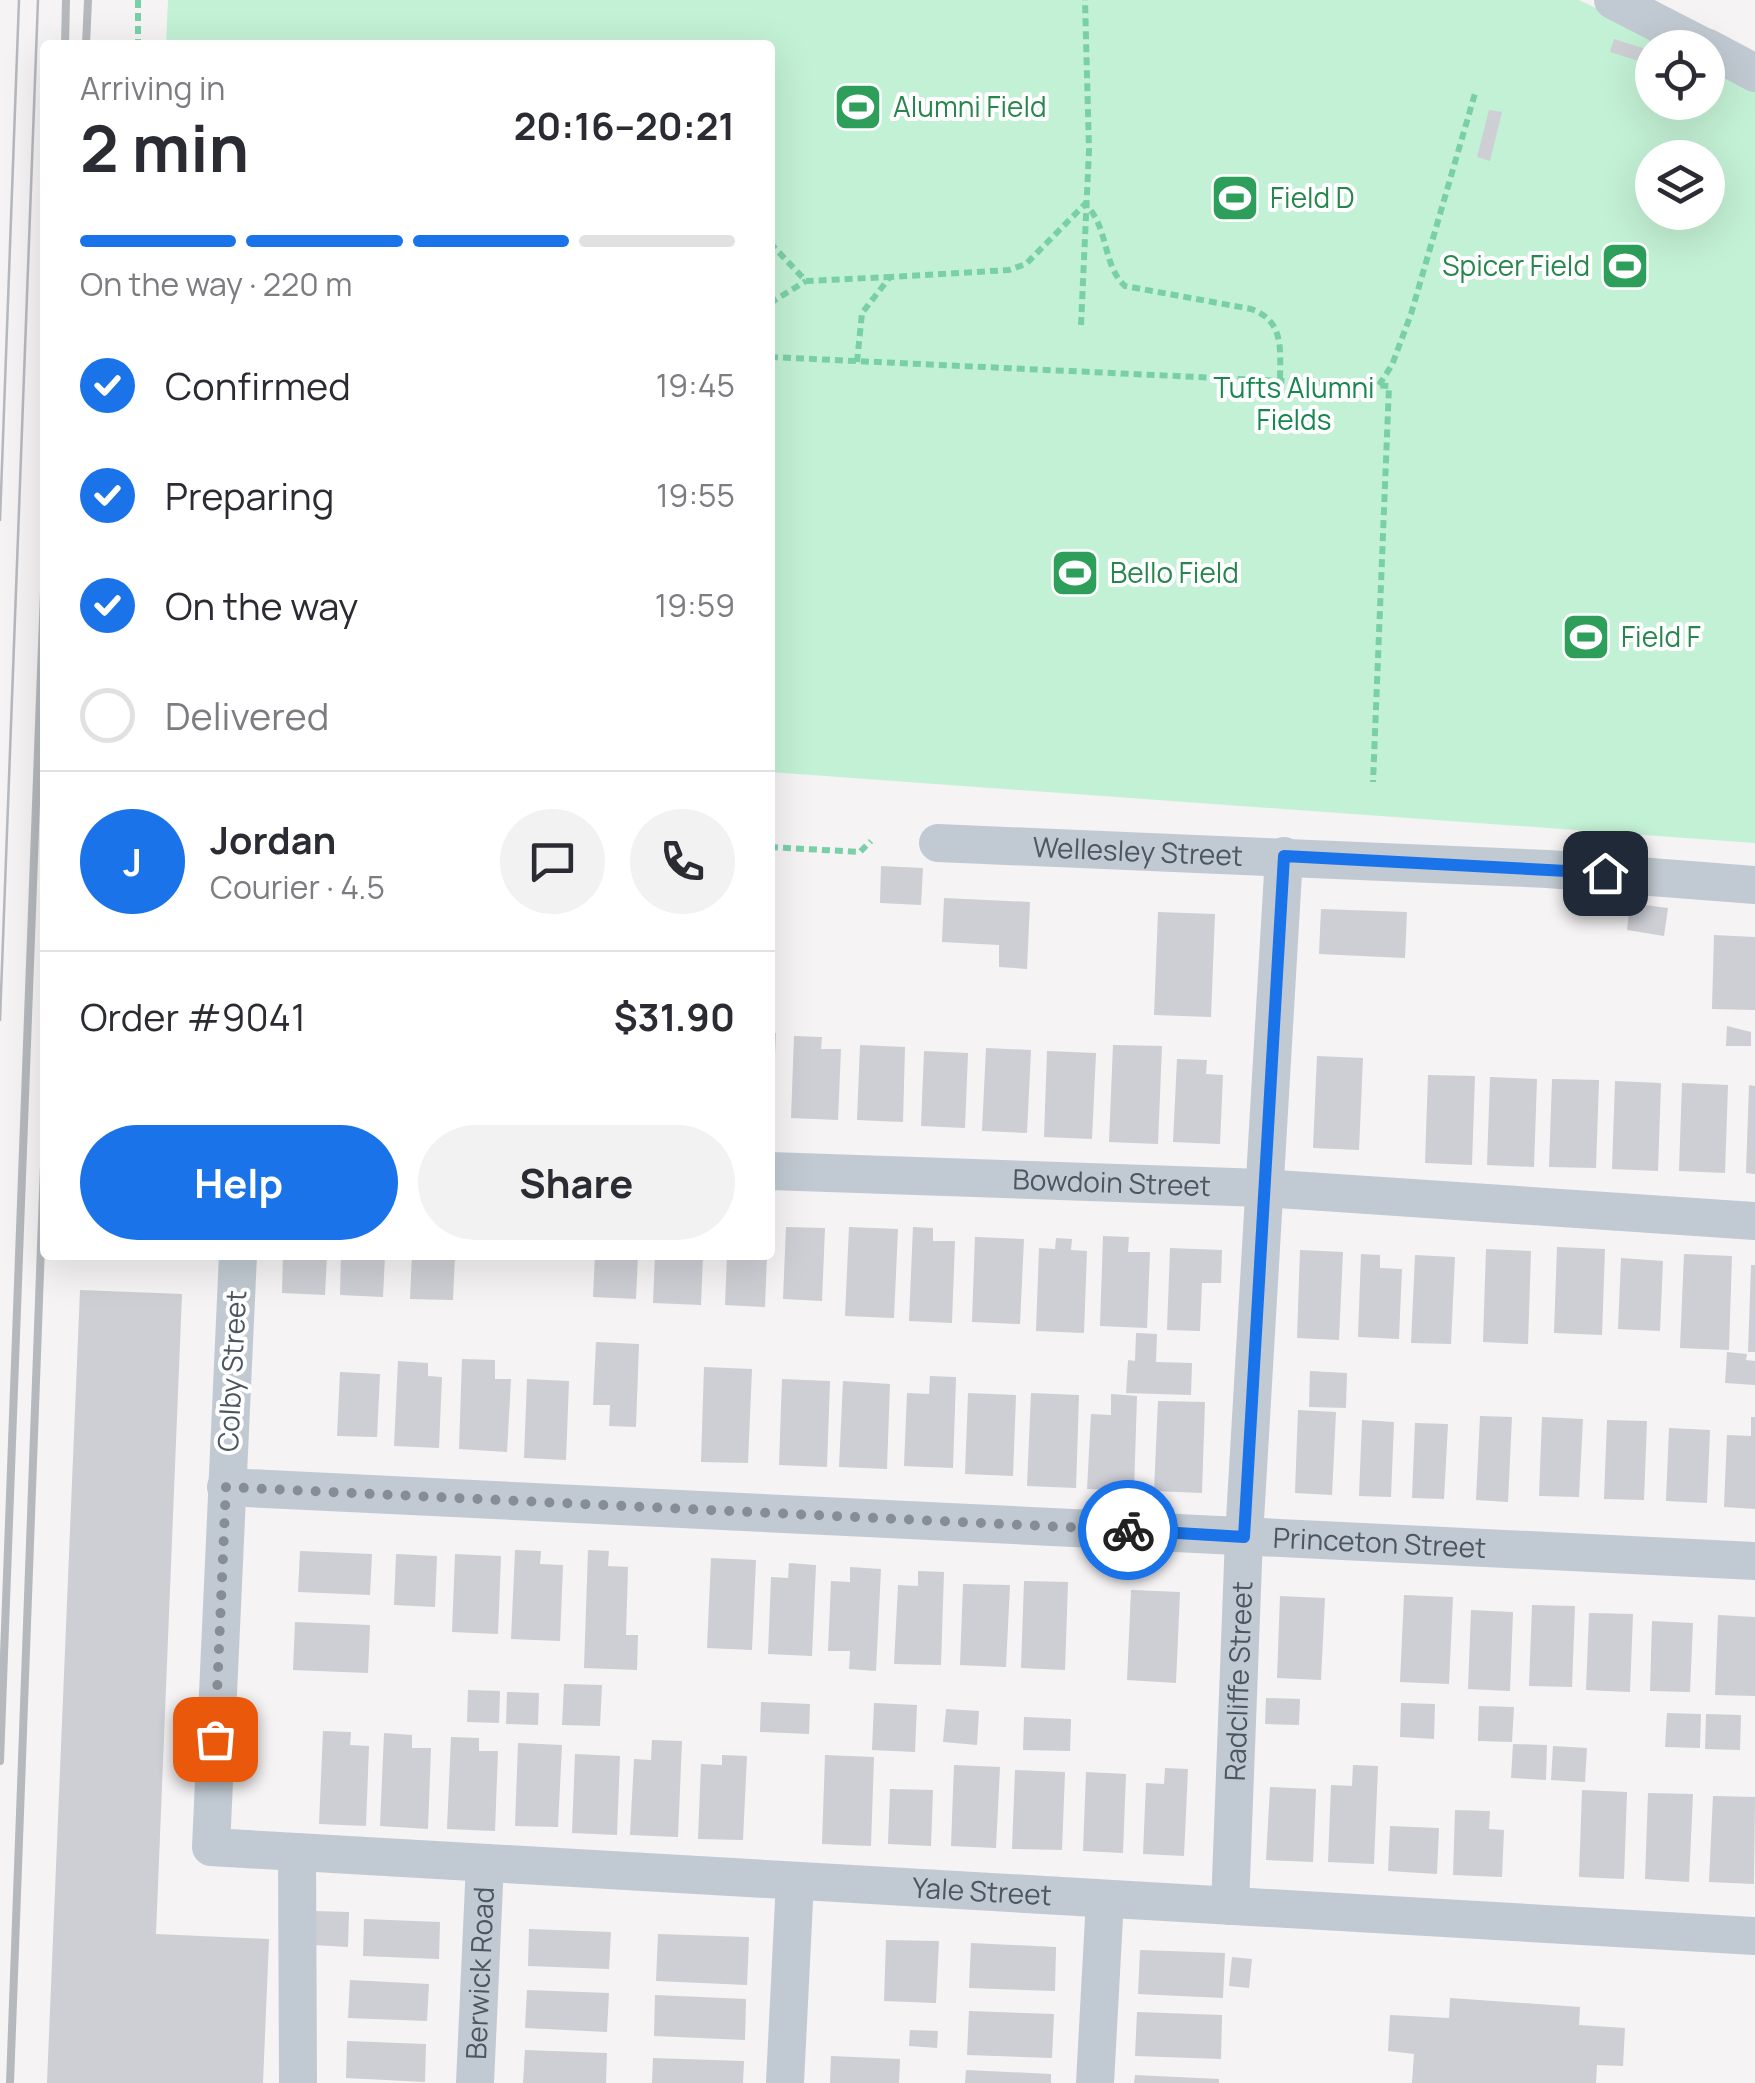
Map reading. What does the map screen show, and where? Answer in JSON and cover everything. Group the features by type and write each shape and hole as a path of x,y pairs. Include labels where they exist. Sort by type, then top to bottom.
{"street":[{"path":"1614,0 1672,30"},
{"path":"1725,57 1755,73"},
{"name":"Wellesley Street","path":"938,843 1548,868 1755,885"},
{"name":"Radcliffe Street","path":"1230,1906 1244,1537 1284,856"},
{"name":"Bowdoin Street","path":"775,1171 1262,1188 1755,1221"},
{"name":"Colby Street","path":"210,1847 238,1260"},
{"name":"Princeton Street","path":"226,1487 1755,1561"},
{"name":"Yale Street","path":"210,1847 1755,1936"},
{"path":"297,1852 298,2083"},
{"name":"Berwick Road","path":"475,2083 485,1863"},
{"path":"785,2083 795,1881"},
{"path":"1096,2083 1105,1898"}],"path":[{"path":"138,0 138,40"},
{"path":"1080,325 1089,150 1085,0"},
{"path":"1378,386 1392,366 1410,314 1476,90"},
{"path":"775,300 806,281 1009,270 1026,264 1085,204"},
{"path":"1085,204 1098,220 1116,278 1124,286 1251,309 1268,317 1279,338 1280,382"},
{"path":"775,248 806,281"},
{"path":"857,362 862,313 890,277"},
{"path":"775,357 1389,386 1373,782"},
{"path":"775,846 860,852 870,841"}],"green space":[{"name":"Tufts Alumni Fields","path":"168,0 1579,0 1642,30 1635,30 1635,120 1725,120 1725,70 1755,85 1755,843 775,772 775,40 166,40"}],"building":[{"path":"1614,39 1635,46 1635,60 1610,52"},
{"path":"1489,110 1502,112 1490,161 1477,157"},
{"path":"881,866 923,868 921,905 880,903"},
{"path":"944,898 1030,902 1027,969 999,967 999,945 942,942"},
{"path":"1630,903 1668,908 1664,936 1627,930"},
{"path":"1321,909 1407,912 1405,958 1319,954"},
{"path":"1158,912 1215,914 1211,1017 1154,1015"},
{"path":"1714,935 1755,937 1755,1010 1712,1009"},
{"path":"1727,1026 1751,1032 1751,1046 1726,1046"},
{"path":"794,1036 822,1037 821,1049 841,1049 838,1120 791,1118"},
{"path":"860,1045 905,1047 903,1122 857,1120"},
{"path":"1113,1045 1162,1046 1158,1144 1109,1142"},
{"path":"986,1048 1031,1050 1027,1133 982,1131"},
{"path":"924,1051 968,1053 965,1128 921,1126"},
{"path":"1047,1051 1096,1053 1092,1139 1044,1137"},
{"path":"1317,1056 1363,1058 1359,1150 1313,1148"},
{"path":"1177,1059 1207,1060 1206,1074 1223,1075 1220,1144 1173,1142"},
{"path":"1428,1075 1475,1076 1472,1165 1425,1163"},
{"path":"1490,1077 1537,1079 1534,1167 1487,1165"},
{"path":"1552,1079 1599,1080 1596,1168 1549,1167"},
{"path":"1615,1081 1661,1083 1658,1171 1612,1169"},
{"path":"1682,1083 1728,1085 1725,1173 1679,1171"},
{"path":"1749,1085 1755,1086 1755,1174 1746,1173"},
{"path":"786,1227 825,1228 822,1301 783,1299"},
{"path":"849,1227 898,1229 894,1318 845,1316"},
{"path":"913,1227 933,1228 933,1241 955,1241 952,1323 909,1321"},
{"path":"1103,1236 1129,1237 1128,1252 1150,1252 1147,1328 1100,1326"},
{"path":"975,1237 1024,1239 1020,1324 972,1322"},
{"path":"1056,1238 1072,1239 1071,1250 1087,1251 1084,1333 1036,1331 1039,1248 1055,1249"},
{"path":"1557,1247 1605,1249 1602,1335 1554,1333"},
{"path":"1170,1248 1222,1250 1221,1283 1202,1283 1200,1331 1167,1330"},
{"path":"1486,1249 1531,1251 1528,1344 1483,1342"},
{"path":"1300,1250 1343,1252 1339,1340 1297,1338"},
{"path":"1361,1254 1380,1255 1380,1268 1402,1269 1399,1339 1358,1337"},
{"path":"1684,1254 1732,1256 1729,1350 1680,1348"},
{"path":"1415,1255 1455,1257 1451,1344 1411,1343"},
{"path":"1621,1258 1663,1261 1660,1331 1618,1329"},
{"path":"283,1260 327,1260 325,1295 282,1293"},
{"path":"341,1260 385,1260 383,1297 340,1295"},
{"path":"412,1260 455,1260 453,1300 410,1299"},
{"path":"595,1260 638,1260 636,1299 593,1297"},
{"path":"655,1260 703,1260 701,1305 653,1303"},
{"path":"727,1260 767,1260 765,1307 725,1305"},
{"path":"1751,1265 1755,1265 1755,1352 1748,1352"},
{"path":"80,1290 182,1294 156,1934 269,1939 263,2083 47,2083"},
{"path":"1136,1333 1157,1334 1156,1362 1192,1363 1191,1395 1126,1393 1128,1360 1135,1361"},
{"path":"596,1342 639,1344 636,1427 609,1426 610,1405 593,1405"},
{"path":"1727,1352 1747,1354 1746,1360 1755,1361 1755,1385 1725,1383"},
{"path":"462,1359 495,1360 495,1379 511,1379 507,1452 459,1449"},
{"path":"398,1361 428,1363 428,1376 442,1377 439,1448 394,1446"},
{"path":"704,1367 752,1369 748,1463 701,1462"},
{"path":"1310,1371 1347,1373 1346,1408 1309,1407"},
{"path":"340,1372 380,1374 377,1437 337,1436"},
{"path":"930,1376 956,1377 953,1468 904,1466 907,1393 929,1394"},
{"path":"527,1379 569,1381 566,1460 524,1458"},
{"path":"782,1379 830,1381 827,1467 779,1465"},
{"path":"843,1381 890,1384 887,1469 839,1467"},
{"path":"968,1393 1016,1395 1013,1476 965,1474"},
{"path":"1031,1393 1079,1395 1076,1488 1027,1486"},
{"path":"1111,1394 1137,1396 1134,1491 1087,1489 1091,1414 1111,1415"},
{"path":"1158,1401 1205,1402 1202,1493 1154,1491"},
{"path":"1298,1410 1336,1412 1332,1495 1295,1493"},
{"path":"1480,1416 1512,1417 1508,1502 1476,1500"},
{"path":"1542,1417 1583,1419 1579,1497 1539,1496"},
{"path":"1751,1417 1755,1417 1755,1509 1724,1507 1727,1435 1751,1436"},
{"path":"1362,1420 1394,1422 1391,1497 1359,1496"},
{"path":"1607,1420 1647,1421 1644,1500 1604,1499"},
{"path":"1415,1423 1448,1424 1444,1499 1412,1498"},
{"path":"1669,1428 1710,1430 1707,1503 1666,1501"},
{"path":"515,1550 541,1551 540,1564 563,1565 560,1641 511,1639"},
{"path":"588,1550 609,1551 608,1566 628,1567 626,1635 638,1635 637,1670 584,1668"},
{"path":"300,1551 372,1554 370,1595 298,1592"},
{"path":"396,1554 437,1556 435,1607 394,1605"},
{"path":"455,1554 501,1556 498,1634 452,1632"},
{"path":"711,1558 756,1560 752,1650 707,1648"},
{"path":"789,1563 816,1565 812,1656 768,1654 771,1577 788,1578"},
{"path":"850,1567 881,1569 876,1671 849,1669 850,1651 828,1651 831,1581 850,1582"},
{"path":"918,1571 944,1572 941,1665 894,1664 898,1585 918,1586"},
{"path":"1024,1581 1068,1582 1065,1670 1021,1668"},
{"path":"963,1584 1010,1585 1006,1667 960,1665"},
{"path":"1131,1590 1180,1592 1176,1683 1127,1680"},
{"path":"1404,1595 1453,1597 1449,1684 1400,1682"},
{"path":"1280,1596 1325,1598 1321,1680 1277,1678"},
{"path":"1532,1605 1575,1606 1572,1687 1529,1686"},
{"path":"1471,1610 1513,1612 1510,1691 1468,1689"},
{"path":"1589,1613 1633,1614 1630,1692 1586,1690"},
{"path":"1718,1615 1755,1617 1755,1696 1715,1695"},
{"path":"1652,1621 1693,1623 1690,1692 1650,1691"},
{"path":"295,1622 370,1625 368,1673 293,1670"},
{"path":"564,1684 602,1685 600,1726 562,1725"},
{"path":"468,1690 500,1691 499,1723 467,1722"},
{"path":"507,1692 539,1693 538,1725 506,1724"},
{"path":"1266,1698 1300,1699 1299,1725 1265,1724"},
{"path":"761,1702 810,1704 809,1734 760,1732"},
{"path":"874,1703 917,1705 915,1752 872,1750"},
{"path":"1401,1703 1435,1704 1434,1739 1400,1737"},
{"path":"1479,1706 1514,1707 1512,1742 1478,1741"},
{"path":"946,1709 979,1711 977,1745 943,1742"},
{"path":"1667,1713 1701,1714 1700,1748 1665,1747"},
{"path":"1706,1714 1741,1715 1740,1750 1705,1749"},
{"path":"1024,1717 1071,1719 1070,1751 1023,1750"},
{"path":"323,1731 351,1732 350,1745 369,1746 366,1826 319,1824"},
{"path":"384,1733 412,1735 412,1748 431,1748 428,1829 380,1826"},
{"path":"451,1737 479,1738 479,1751 498,1751 495,1831 447,1829"},
{"path":"652,1740 682,1741 678,1837 630,1835 634,1759 651,1760"},
{"path":"518,1743 562,1745 558,1827 515,1826"},
{"path":"1513,1744 1547,1745 1546,1780 1511,1778"},
{"path":"1553,1746 1587,1748 1585,1782 1551,1780"},
{"path":"575,1754 620,1756 617,1835 572,1833"},
{"path":"722,1755 747,1756 743,1840 698,1839 701,1764 722,1765"},
{"path":"825,1755 874,1757 871,1846 822,1844"},
{"path":"954,1765 1000,1767 996,1848 951,1846"},
{"path":"1353,1765 1378,1766 1374,1864 1328,1862 1331,1785 1352,1786"},
{"path":"1165,1768 1188,1769 1184,1856 1143,1854 1146,1783 1164,1784"},
{"path":"1015,1770 1065,1772 1062,1850 1012,1849"},
{"path":"1086,1772 1126,1774 1123,1853 1083,1851"},
{"path":"1270,1787 1316,1789 1313,1862 1266,1860"},
{"path":"890,1789 933,1790 931,1846 888,1844"},
{"path":"1582,1790 1627,1792 1624,1879 1579,1877"},
{"path":"1648,1793 1693,1794 1689,1882 1645,1879"},
{"path":"1713,1796 1755,1797 1754,1884 1709,1882"},
{"path":"1455,1810 1490,1811 1489,1829 1504,1830 1502,1877 1453,1875"},
{"path":"1390,1826 1439,1828 1437,1874 1388,1871"},
{"path":"314,1911 349,1912 348,1947 313,1945"},
{"path":"364,1919 440,1922 439,1959 363,1956"},
{"path":"529,1929 611,1932 609,1969 528,1966"},
{"path":"658,1934 749,1937 747,1985 656,1981"},
{"path":"886,1940 939,1941 936,2003 884,2001"},
{"path":"971,1943 1056,1947 1055,1991 969,1988"},
{"path":"1140,1950 1225,1953 1223,1998 1138,1994"},
{"path":"1232,1957 1252,1959 1249,1988 1229,1986"},
{"path":"350,1980 429,1984 427,2021 348,2018"},
{"path":"527,1990 609,1993 607,2032 525,2028"},
{"path":"655,1995 746,1999 745,2040 654,2036"},
{"path":"1450,1998 1580,2007 1579,2025 1625,2028 1623,2066 1597,2065 1596,2083 1412,2083 1414,2054 1388,2051 1390,2015 1449,2018"},
{"path":"969,2011 1054,2014 1052,2058 967,2055"},
{"path":"1137,2012 1222,2015 1221,2059 1135,2056"},
{"path":"910,2030 938,2031 937,2048 909,2046"},
{"path":"347,2041 426,2044 425,2082 346,2078"},
{"path":"525,2050 607,2053 606,2083 523,2083"},
{"path":"831,2056 900,2059 899,2083 830,2083"},
{"path":"653,2058 744,2061 743,2083 652,2083"},
{"path":"966,2070 1051,2074 1051,2083 965,2083"},
{"path":"1135,2075 1219,2079 1219,2083 1134,2083"}],"tram line":[{"path":"0,520 19,0"},
{"path":"0,1020 38,0"}],"railway":[{"path":"65,40 66,0"},
{"path":"86,40 88,0"},
{"path":"0,1761 40,698"},
{"path":"10,2083 40,1260"}],"way so far":[{"path":"215,1739 226,1487 858,1514 1128,1530"}],"place":[{"name":"Alumni Field","path":"858,107"},
{"name":"Field D","path":"1235,198"},
{"name":"Spicer Field","path":"1625,266"},
{"name":"Bello Field","path":"1075,573"},
{"name":"Field F","path":"1586,637"}],"route":[{"path":"1128,1530 1244,1537 1284,856 1605,873"}]}
